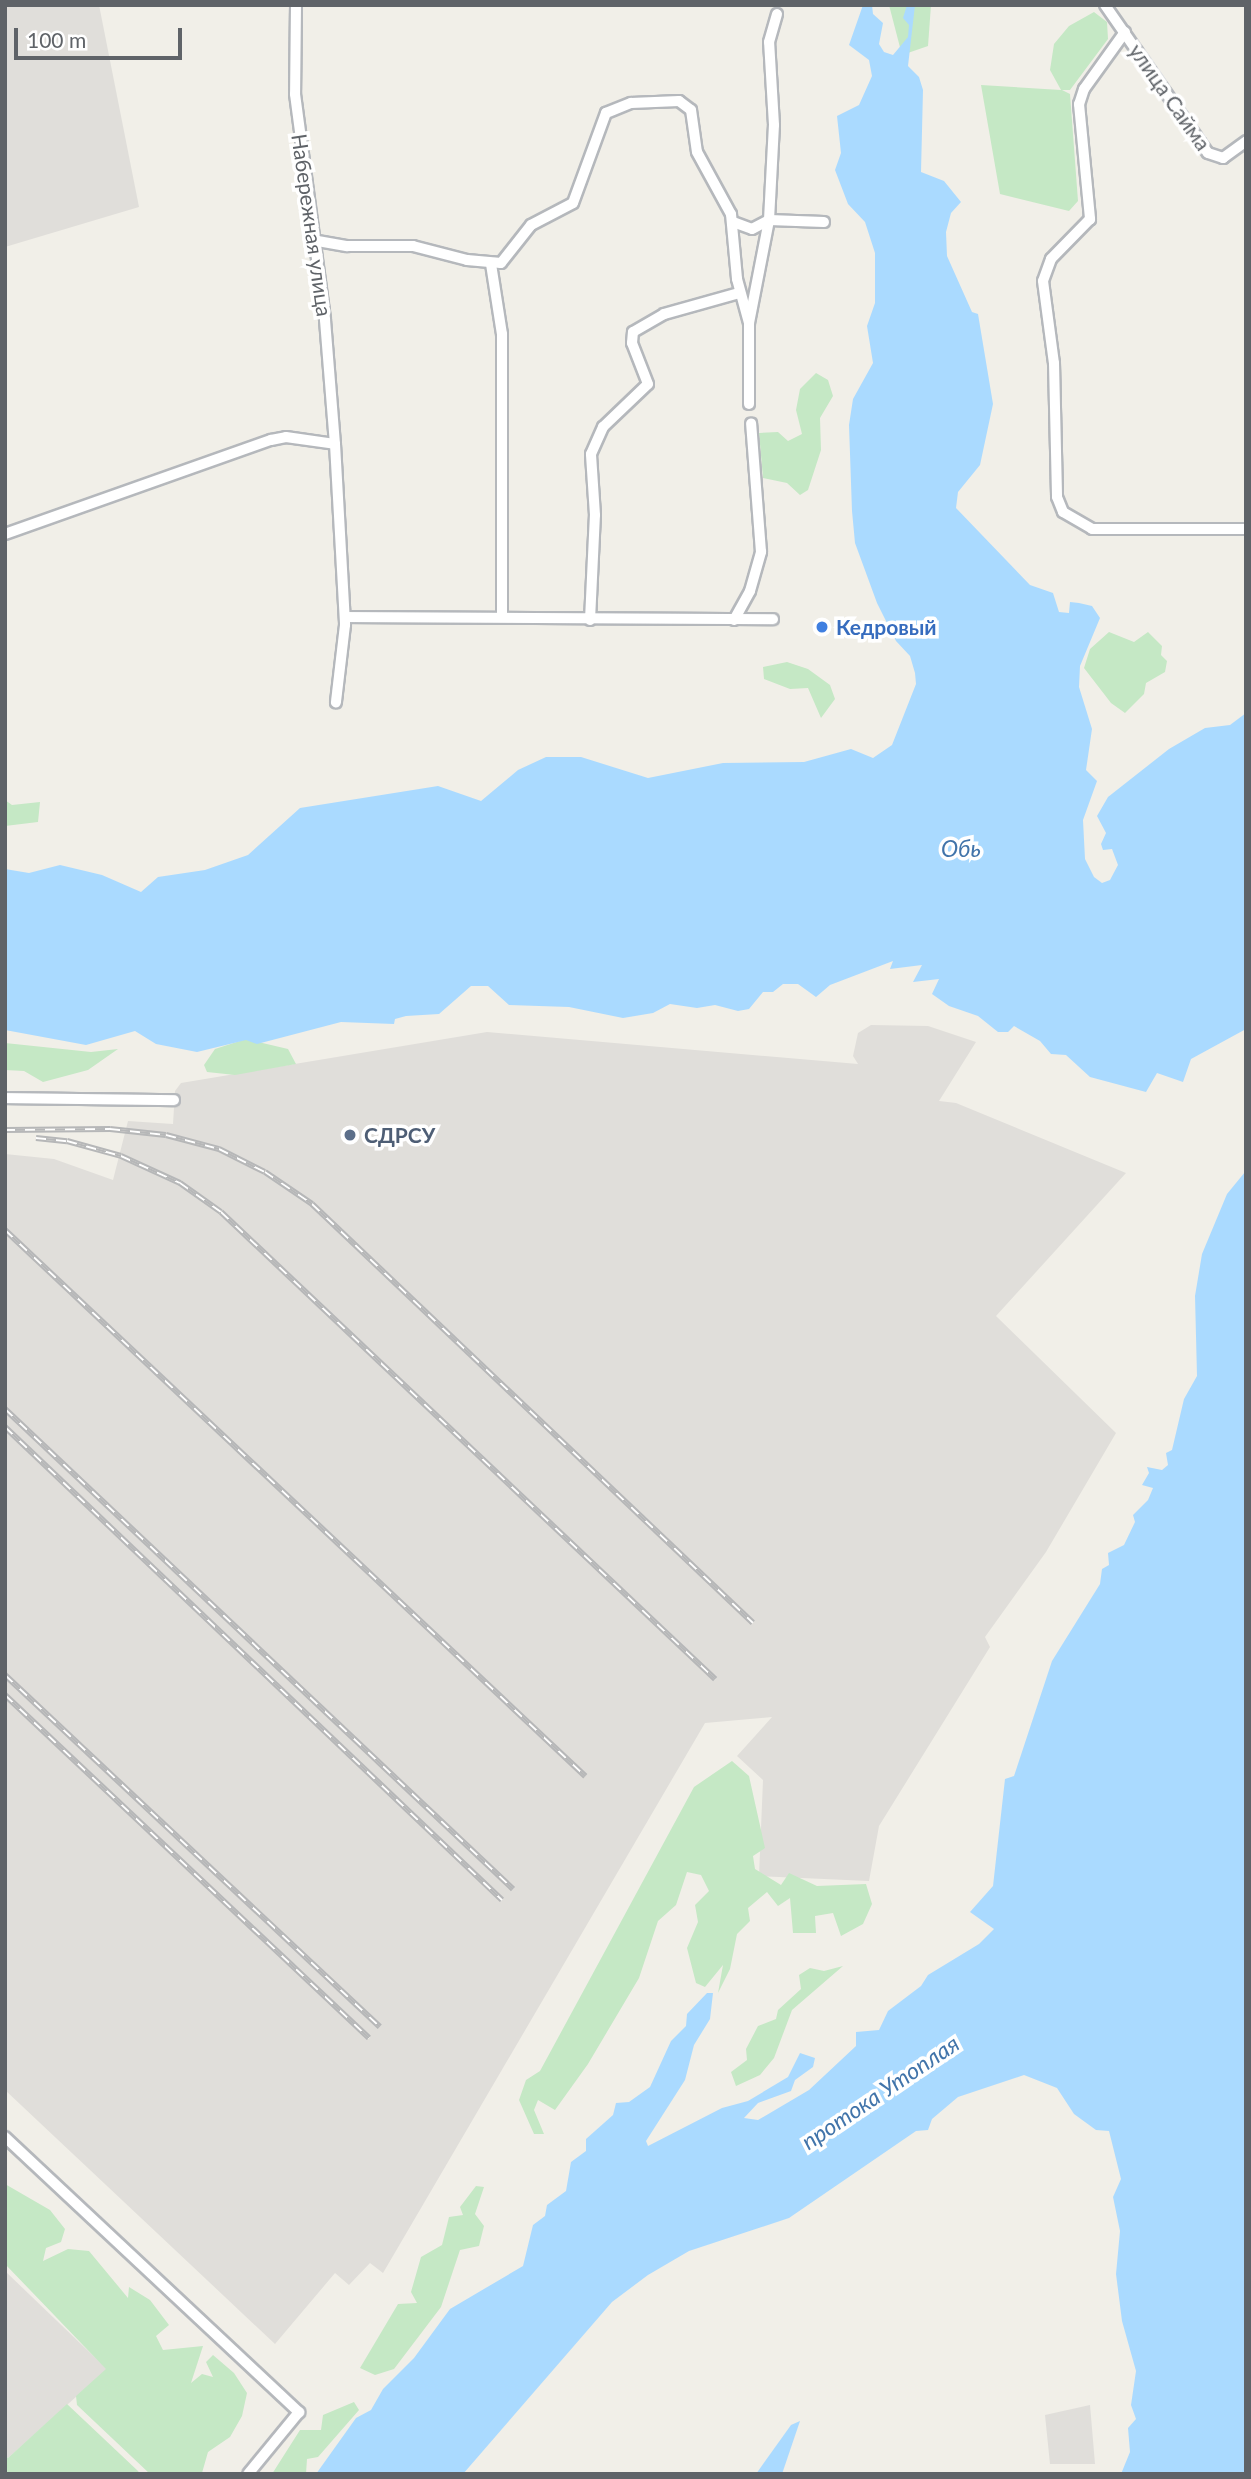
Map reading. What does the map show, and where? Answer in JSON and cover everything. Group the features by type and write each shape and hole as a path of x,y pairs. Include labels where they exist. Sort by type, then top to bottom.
{"street":[{"name":"Набережная улица","path":"296,5 295,94 335,444 345,617 336,702"},
{"name":"улица Сайма","path":"1105,5 1208,153 1223,158 1246,141"},
{"path":"749,404 749,323 769,220 774,125 769,42 777,14"},
{"path":"1125,32 1084,89 1079,104 1090,219 1051,259 1043,281 1054,363 1057,497 1063,512 1092,529 1246,529"},
{"path":"312,240 347,246 413,246 491,264 501,263 531,225 573,203 591,161 601,121 613,108 631,103 685,103 702,165 726,199 733,222 740,293 749,323"},
{"path":"733,222 752,229 769,220 824,222"},
{"path":"491,264 502,334 502,617"},
{"path":"590,620 595,515 591,454 603,427 648,384 632,343 633,332 664,314 740,293"},
{"path":"734,620 750,591 761,552 751,423"},
{"path":"5,534 271,440 286,437 335,444"},
{"path":"345,617 773,619"},
{"path":"5,1098 174,1100"},
{"path":"5,2137 299,2412 248,2474"}],"shaded area":[{"path":"5,5 99,5 139,207 5,247"},
{"path":"871,1025 928,1026 976,1042 939,1101 956,1103 1126,1173 996,1316 1116,1433 1046,1552 985,1637 990,1647 879,1826 869,1881 759,1876 763,1780 737,1756 772,1717 705,1723 383,2273 370,2263 349,2285 335,2273 275,2344 5,2090 5,1154 54,1159 113,1180 128,1121 173,1124 175,1091 181,1083 487,1032 858,1064 853,1056 858,1033"},
{"path":"5,2271 107,2369 8,2458 5,2455"},
{"path":"1090,2405 1095,2464 1050,2464 1045,2415"}],"green space":[{"path":"889,5 931,5 928,46 902,55"},
{"path":"1094,12 1107,22 1108,39 1070,90 1062,90 1070,94 1078,201 1069,211 1000,194 981,85 1061,90 1050,70 1054,44 1069,26"},
{"path":"816,373 828,380 833,396 820,418 821,450 808,490 800,495 787,483 763,478 759,433 778,432 788,441 802,434 796,410 800,389"},
{"path":"1109,632 1134,642 1148,632 1162,646 1161,655 1167,661 1165,672 1146,683 1144,694 1125,713 1111,703 1084,668 1090,649"},
{"path":"787,662 808,669 830,685 835,699 821,718 808,688 790,689 764,679 763,667"},
{"path":"5,800 12,805 40,802 38,822 5,826"},
{"path":"246,1039 288,1049 296,1064 235,1075 207,1072 204,1065 215,1049"},
{"path":"5,1043 91,1052 118,1049 88,1070 43,1082 24,1071 5,1070"},
{"path":"732,1761 749,1776 765,1848 753,1856 755,1869 781,1885 789,1873 817,1886 866,1884 872,1904 863,1924 841,1936 833,1913 815,1916 816,1933 793,1933 790,1898 778,1906 767,1892 748,1908 750,1921 737,1934 730,1969 718,1993 723,1965 705,1987 696,1983 687,1948 698,1922 695,1905 709,1891 701,1875 687,1872 676,1905 658,1921 639,1978 588,2064 555,2110 538,2100 534,2110 544,2134 534,2134 519,2100 526,2080 540,2071 694,1787"},
{"path":"843,1966 792,2010 774,2058 760,2075 736,2086 731,2072 747,2060 746,2049 758,2026 776,2019 778,2010 801,1989 799,1975 810,1968 824,1971"},
{"path":"5,2184 50,2210 65,2229 61,2242 46,2248 43,2261 68,2249 89,2251 128,2298 129,2287 150,2300 169,2325 156,2336 163,2350 203,2346 191,2383 202,2374 213,2377 206,2362 213,2355 234,2373 247,2393 242,2416 230,2437 208,2452 202,2473 150,2474 77,2405 76,2396 106,2369 5,2264"},
{"path":"476,2186 484,2187 475,2214 484,2226 479,2246 460,2250 441,2307 394,2369 375,2375 360,2368 398,2304 417,2303 411,2292 421,2257 442,2245 449,2217 463,2215 460,2207"},
{"path":"354,2402 359,2410 318,2457 307,2459 306,2474 272,2474 300,2430 321,2430 323,2415"},
{"path":"67,2404 140,2474 5,2474 5,2455 8,2458"}],"water":[{"name":"Обь","path":"863,5 872,5 873,14 883,23 879,44 884,52 893,55 908,37 909,25 903,18 907,5 915,5 908,66 919,77 923,90 921,172 944,181 961,202 951,213 946,232 947,256 972,312 978,314 993,404 980,465 958,492 956,508 1030,585 1053,593 1059,612 1069,613 1070,602 1079,603 1092,606 1100,618 1080,666 1079,687 1092,729 1086,770 1097,781 1083,820 1085,859 1094,877 1102,883 1110,880 1118,865 1112,849 1103,850 1101,844 1106,833 1097,816 1108,797 1169,749 1205,728 1230,725 1246,713 1246,1029 1191,1059 1183,1082 1157,1073 1146,1092 1090,1077 1066,1055 1051,1054 1040,1041 1014,1026 1008,1032 998,1032 978,1016 949,1006 932,994 939,979 913,982 922,965 890,969 893,961 830,985 816,997 798,984 783,984 773,992 763,992 749,1009 738,1011 715,1005 697,1008 670,1004 653,1013 623,1018 569,1007 509,1005 488,986 471,986 439,1014 406,1016 395,1019 394,1024 341,1022 257,1044 246,1040 197,1052 156,1044 135,1031 86,1045 5,1030 5,869 29,873 60,865 102,875 141,892 158,877 205,870 248,855 300,808 438,786 481,801 518,770 546,757 581,757 648,778 723,763 804,762 851,749 873,758 892,745 916,684 915,673 910,656 896,641 877,603 855,543 849,425 853,399 873,363 867,326 875,303 875,253 865,222 848,204 835,170 841,153 837,116 859,105 872,76 869,60 849,45"},
{"name":"протока Утоплая","path":"1246,1157 1246,2474 1121,2474 1130,2452 1128,2428 1136,2419 1131,2405 1136,2371 1122,2321 1116,2274 1120,2231 1113,2197 1121,2179 1109,2131 1096,2130 1074,2114 1057,2088 1024,2075 958,2097 932,2119 928,2130 916,2131 789,2218 689,2251 648,2275 612,2302 463,2474 316,2474 356,2418 371,2410 383,2389 414,2358 450,2309 523,2266 533,2225 545,2216 547,2205 566,2191 571,2162 586,2151 586,2139 613,2115 616,2103 629,2102 650,2087 671,2041 686,2026 687,2014 707,1993 713,1993 710,2019 694,2045 685,2080 646,2141 648,2146 722,2108 748,2101 788,2077 800,2053 815,2058 813,2067 795,2080 791,2091 758,2103 744,2118 758,2120 809,2090 856,2046 856,2032 879,2030 888,2011 921,1986 928,1975 979,1944 994,1929 970,1912 993,1886 1005,1779 1014,1776 1052,1661 1100,1584 1102,1569 1109,1565 1108,1553 1124,1545 1135,1522 1133,1515 1148,1500 1153,1488 1142,1485 1149,1473 1147,1467 1162,1470 1168,1465 1166,1453 1172,1450 1184,1399 1197,1376 1195,1296 1202,1254 1227,1194 1245,1172"},
{"path":"800,2421 782,2474 756,2474 791,2425"}],"railway":[{"path":"5,1130 110,1129 166,1135 219,1149 265,1172 312,1204 753,1623"},
{"path":"36,1138 67,1141 121,1156 180,1183 221,1212 715,1679"},
{"path":"5,1230 585,1776"},
{"path":"5,1409 513,1889"},
{"path":"5,1427 502,1900"},
{"path":"5,1675 380,2027"},
{"path":"5,1695 369,2038"}],"place":[{"name":"Кедровый","path":"822,627"},
{"name":"СДРСУ","path":"350,1135"}]}
